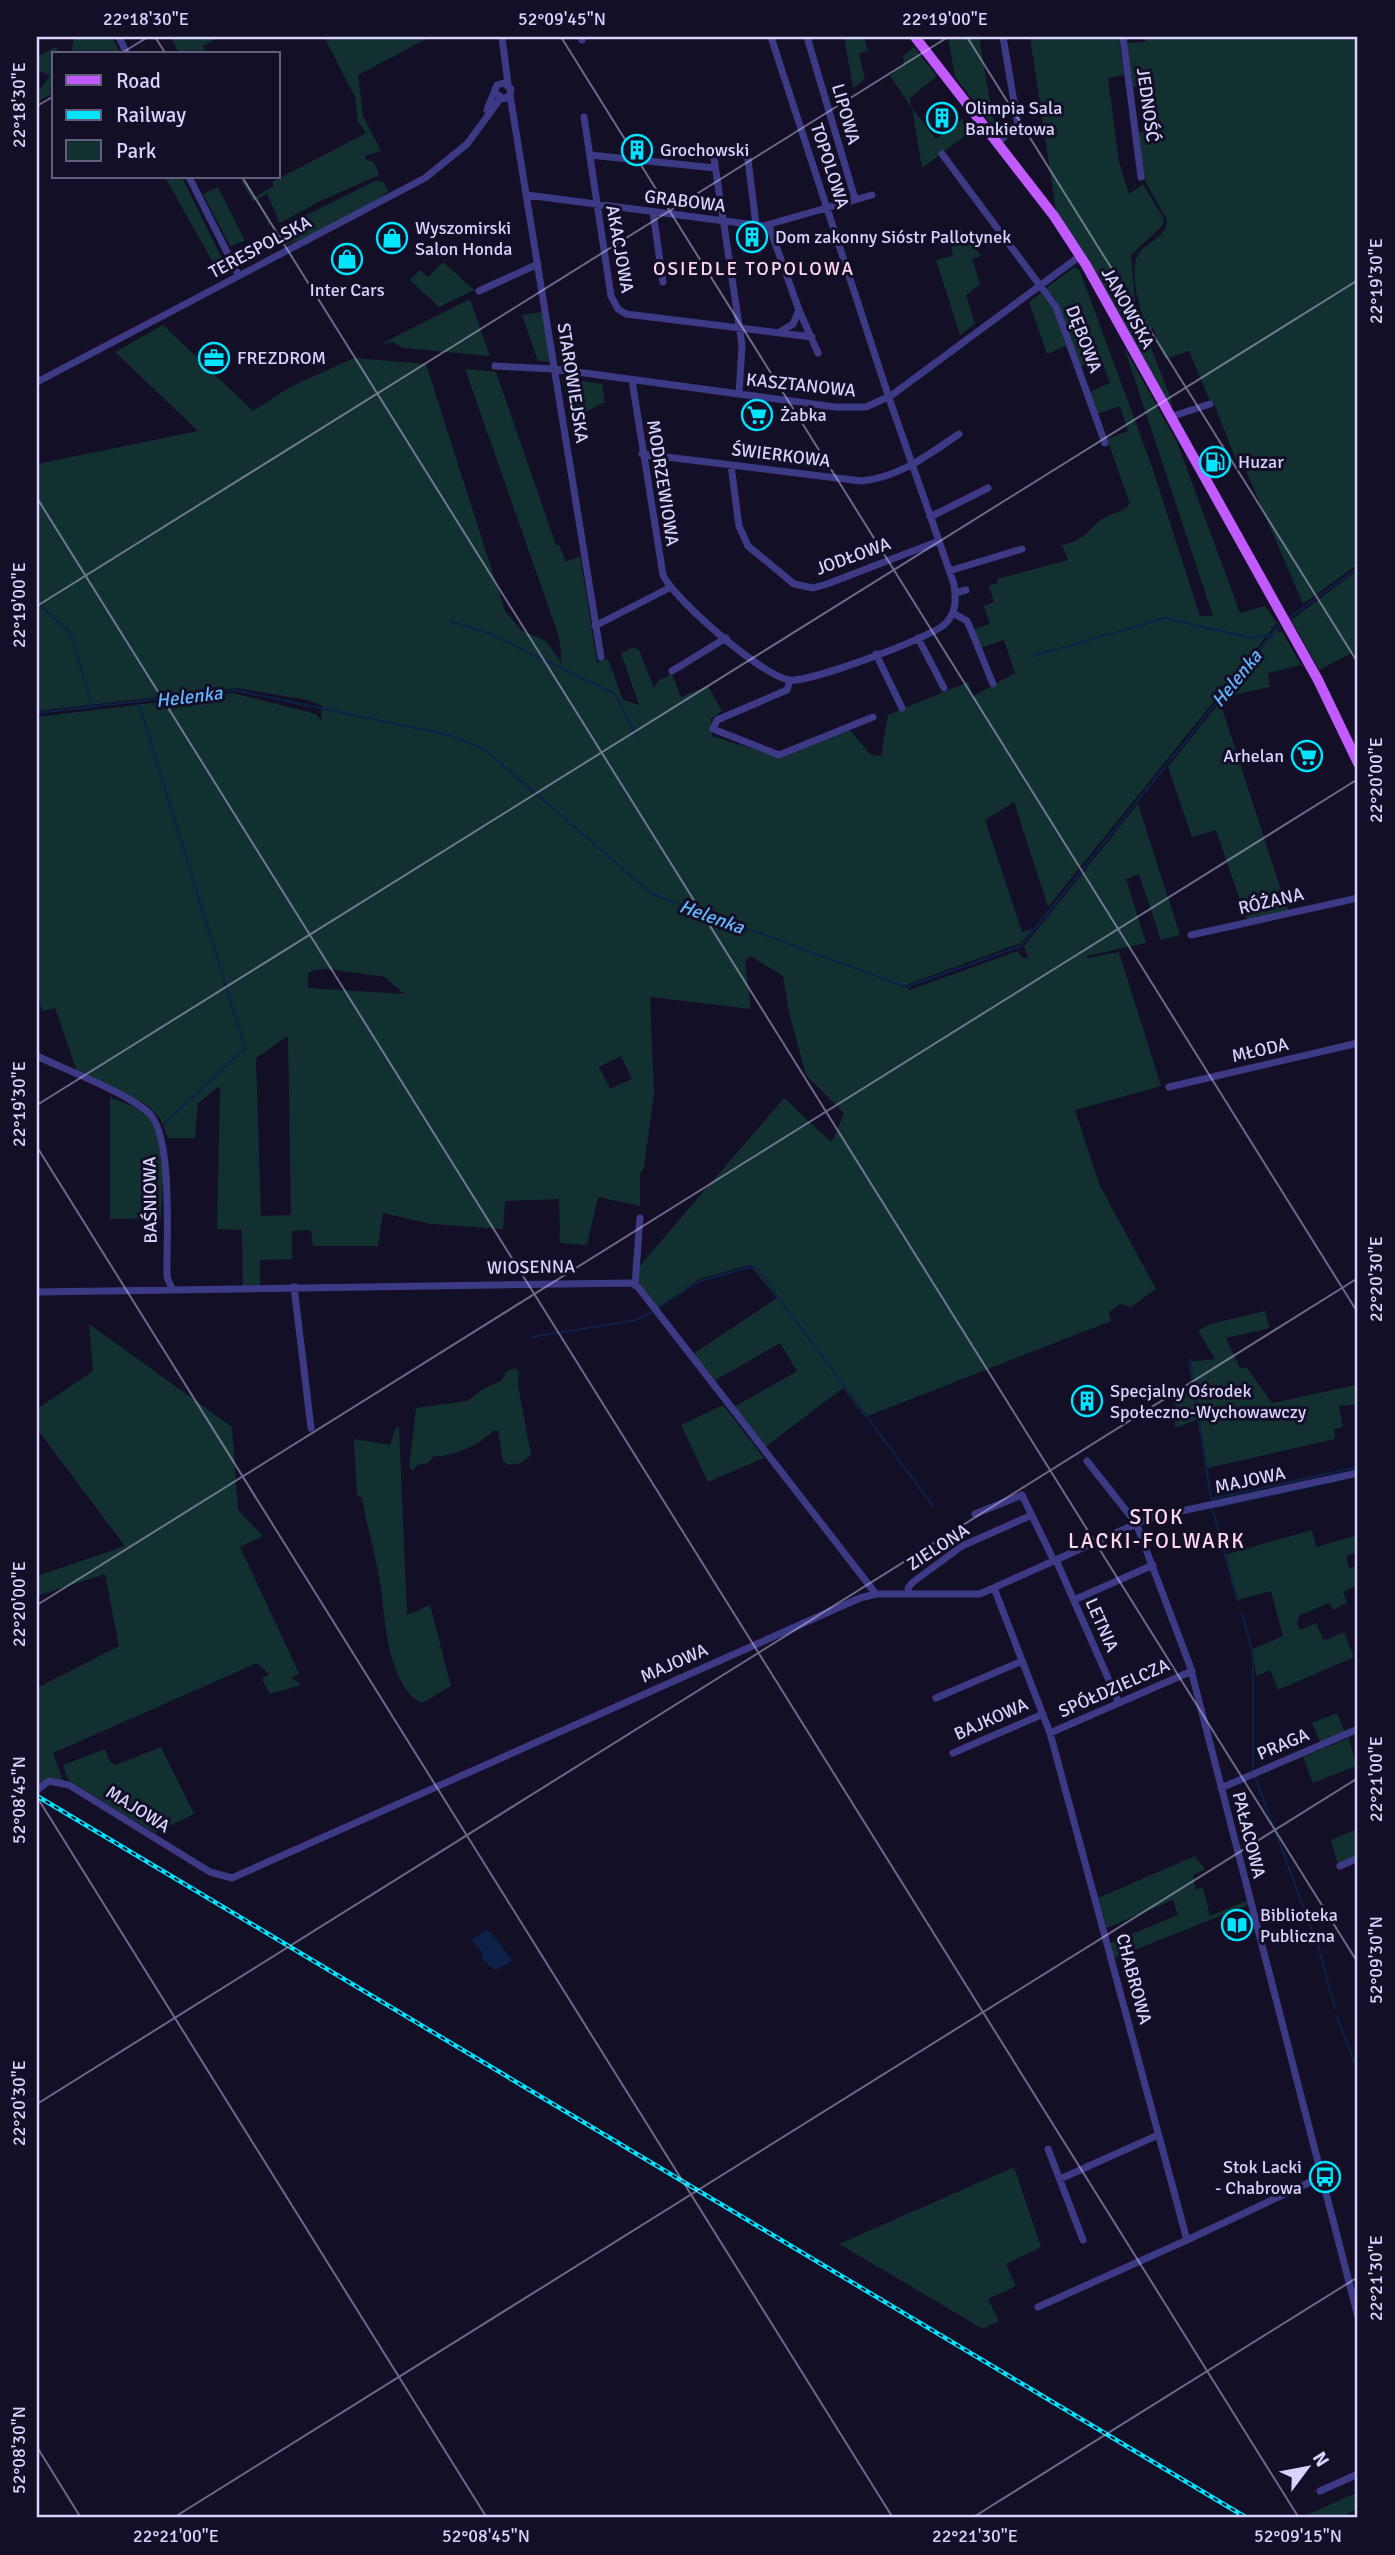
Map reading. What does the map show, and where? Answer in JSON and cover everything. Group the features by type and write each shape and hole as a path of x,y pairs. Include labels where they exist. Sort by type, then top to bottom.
{"main road":[{"name":"JANOWSKA","path":"915,37 998,143 1080,256 1282,615 1358,763"}],"street":[{"path":"502,96 503,38 513,37"},
{"name":"TOPOLOWA","path":"771,37 889,398 949,571 955,593 953,613"},
{"name":"LIPOWA","path":"807,37 855,200"},
{"path":"998,143 1018,125 1003,37"},
{"name":"JEDNOŚĆ","path":"1123,37 1142,177"},
{"name":"TERESPOLSKA","path":"37,383 425,178 467,144 502,96 503,84"},
{"name":"STAROWIEJSKA","path":"502,96 514,114 601,657"},
{"name":"AKACJOWA","path":"584,117 611,296 618,309 625,314 812,337"},
{"path":"713,152 740,328 743,362 739,394"},
{"name":"DĘBOWA","path":"942,154 1056,307 1105,443"},
{"path":"590,155 715,168"},
{"name":"GRABOWA","path":"748,159 756,225"},
{"path":"190,178 239,276"},
{"name":"GRABOWA","path":"527,195 769,226"},
{"path":"818,353 799,310 769,226 872,195"},
{"path":"653,212 663,282"},
{"name":"KASZTANOWA","path":"495,366 555,369 852,408 866,407 889,398 1080,256"},
{"path":"480,291 538,264"},
{"path":"776,333 793,324 799,310"},
{"name":"MODRZEWIOWA","path":"632,380 659,558 670,588 726,638 768,670 790,680"},
{"path":"1170,416 1210,404"},
{"path":"913,465 959,433"},
{"name":"ŚWIERKOWA","path":"642,454 861,481 892,475 913,465"},
{"name":"JODŁOWA","path":"731,465 743,536 756,555 794,584 813,588 827,584 939,541"},
{"path":"930,517 988,488"},
{"path":"949,571 1022,549"},
{"path":"595,626 670,588"},
{"path":"955,593 966,590"},
{"path":"873,717 779,755 713,729 718,720 787,690 790,680 817,677 918,638 941,627 953,613 967,621 992,684"},
{"path":"672,671 726,638"},
{"path":"918,638 944,688"},
{"path":"876,654 902,708"},
{"name":"RÓŻANA","path":"1191,935 1358,898"},
{"name":"MŁODA","path":"1168,1087 1358,1044"},
{"name":"BAŚNIOWA","path":"37,1056 148,1112 160,1128 165,1157 167,1276 172,1289"},
{"path":"640,1218 635,1285 876,1594"},
{"name":"WIOSENNA","path":"37,1292 172,1289 181,1292 295,1287 621,1282 635,1285"},
{"path":"295,1287 310,1429"},
{"name":"PAŁACOWA","path":"1087,1461 1136,1523 1192,1671 1358,2317"},
{"name":"MAJOWA","path":"37,1790 49,1780 69,1785 210,1872 232,1878 876,1594 980,1594 1136,1523 1358,1473"},
{"name":"LETNIA","path":"975,1514 1022,1494 1074,1600 1119,1703"},
{"name":"ZIELONA","path":"909,1594 908,1588 913,1582 962,1546 1032,1515"},
{"path":"1074,1600 1153,1564"},
{"name":"CHABROWA","path":"995,1588 1050,1733 1187,2240"},
{"path":"936,1698 1022,1661"},
{"name":"SPÓŁDZIELCZA","path":"1050,1733 1192,1671"},
{"name":"BAJKOWA","path":"953,1754 1042,1714"},
{"name":"PRAGA","path":"1221,1788 1358,1729"},
{"path":"1340,1866 1358,1858"},
{"path":"1059,2179 1158,2135"},
{"path":"1048,2149 1083,2240"},
{"path":"1038,2307 1321,2177"},
{"path":"1321,2491 1358,2473"}],"green space":[{"path":"74,37 112,37 120,52 71,52"},
{"path":"171,37 216,39 203,46 206,52 178,52"},
{"path":"324,37 430,37 358,75 363,116 381,151 365,156 366,160 374,162 379,175 320,201 280,223 267,194 258,199 270,224 267,226 268,222 257,200 253,201 242,182 246,180 255,197 274,186 272,182 366,133 358,122 355,97"},
{"path":"844,37 864,37 868,51 859,53 865,79 853,88"},
{"path":"948,37 979,37 995,129 955,77"},
{"path":"1030,37 1119,37 1124,75 1108,78 1119,162 1129,194 1143,184 1163,217 1164,224 1131,255 1136,309 1171,399 1172,411 1056,211"},
{"path":"1145,37 1358,37 1358,564 1303,604 1241,459 1236,460 1213,401 1210,401 1189,351 1165,359 1153,328 1147,329 1136,291 1134,269 1139,253 1163,231 1167,220 1144,179 1139,133 1157,130 1150,85 1133,87 1127,43 1145,42"},
{"path":"55,47 58,48 52,52 52,94 37,102 37,93 50,76 37,70 37,57"},
{"path":"914,47 937,76 910,98 912,108 890,76 904,64 903,56"},
{"path":"912,108 936,139 963,119 965,136 922,168"},
{"path":"166,178 182,178 226,267 225,274 216,281 220,275"},
{"path":"375,181 383,182 388,191 382,197 311,235 276,246 273,237 293,225 292,222"},
{"path":"218,187 245,241 230,246 203,194"},
{"path":"960,228 981,256 972,259 980,284 966,295 975,324 960,335 936,260 953,256 950,236"},
{"path":"443,262 474,290 439,307 410,280 420,270 428,277"},
{"path":"1075,267 1080,271 1152,467 1200,616 1213,616 1124,347 1177,442 1240,613 1265,606 1277,623 1048,907 1014,802 985,820 1022,932 1033,928 1021,943 906,985 909,990 1018,951 1022,958 1028,958 1024,946 1138,804 1180,935 1161,940 1139,874 1126,879 1146,943 1087,956 1088,958 1119,952 1161,1086 1075,1110 1100,1186 1156,1289 1131,1307 1120,1304 1109,1312 1111,1321 865,1417 843,1388 765,1447 734,1407 797,1371 780,1343 714,1381 693,1354 777,1298 750,1265 699,1279 658,1308 638,1282 636,1270 784,1098 830,1141 833,1140 844,1113 806,1075 789,1013 783,976 750,956 745,961 751,1009 650,997 654,1093 644,1167 640,1174 640,1206 598,1197 587,1245 560,1243 559,1199 505,1201 503,1229 431,1224 383,1213 378,1246 313,1246 311,1230 292,1231 292,1259 260,1260 260,1287 243,1286 242,1230 217,1229 220,1086 198,1103 195,1138 168,1138 160,1118 147,1105 77,1072 55,1008 42,1011 37,992 37,717 233,693 316,714 321,720 322,706 308,700 236,688 37,711 37,464 198,431 115,352 163,325 253,411 290,387 354,358 426,364 505,611 522,631 546,641 562,664 559,637 465,369 496,372 556,545 559,545 566,562 580,556 597,662 608,659 623,700 639,705 621,653 633,647 639,650 654,688 659,680 672,674 681,697 708,686 722,711 711,719 712,736 781,758 850,730 870,754 881,756 888,715 968,682 972,697 1015,673 1004,640 980,648 974,629 990,624 984,606 994,602 989,586 998,583 997,579 1068,560 1062,545 1078,540 1100,521 1130,504 1107,439 1128,431 1120,406 1097,414 1089,392 1110,383 1101,360 1080,367 1056,300 1046,288","holes":["327,969 385,977 404,994 308,988 308,974 313,970","288,1036 291,1215 261,1216 256,1058","621,1056 632,1079 610,1089 599,1067"]},
{"path":"1041,293 1054,311 1066,346 1047,354 1029,302"},
{"path":"470,299 490,356 403,348 392,342 379,345"},
{"path":"542,312 550,362 538,361 522,315"},
{"path":"567,379 602,384 605,402 570,420 564,383"},
{"path":"1358,570 1358,650 1319,670 1291,620"},
{"path":"1277,629 1279,633 1282,631 1301,665 1268,673 1270,687 1224,697"},
{"path":"1220,702 1289,911 1247,921 1216,830 1192,837 1168,767"},
{"path":"110,1097 145,1113 159,1134 163,1162 161,1218 110,1219"},
{"path":"1265,1311 1270,1328 1226,1338 1240,1368 1247,1368 1272,1403 1356,1385 1358,1404 1339,1406 1343,1427 1334,1429 1335,1439 1208,1468 1197,1420 1175,1428 1174,1394 1192,1388 1189,1362 1215,1359 1198,1331 1210,1324"},
{"path":"89,1324 232,1427 238,1510 263,1536 240,1547 299,1673 292,1678 301,1685 270,1694 262,1679 269,1674 257,1663 53,1753 63,1780 49,1777 37,1787 37,1688 119,1646 105,1574 37,1596 37,1576 125,1546 37,1429 37,1409 93,1371"},
{"path":"514,1368 519,1371 518,1386 531,1455 521,1463 508,1465 503,1461 498,1431 494,1430 466,1449 449,1455 434,1456 428,1463 417,1465 413,1471 409,1467 416,1408 467,1401 483,1389 501,1381 507,1371"},
{"path":"723,1405 764,1458 708,1482 681,1425"},
{"path":"399,1427 407,1615 430,1605 451,1686 422,1703 402,1684 391,1653 362,1498 357,1495 354,1439 390,1445 395,1429"},
{"path":"1312,1530 1316,1547 1358,1535 1358,1552 1346,1556 1349,1568 1358,1566 1358,1585 1343,1592 1347,1603 1333,1610 1329,1603 1300,1615 1297,1623 1300,1630 1316,1623 1324,1641 1344,1632 1354,1657 1278,1690 1270,1670 1256,1676 1253,1649 1283,1636 1271,1591 1237,1600 1224,1555"},
{"path":"1337,1713 1345,1732 1320,1742 1312,1723"},
{"path":"1349,1738 1356,1766 1313,1783 1303,1757"},
{"path":"161,1747 194,1814 155,1833 68,1780 63,1765 105,1749 110,1762 116,1765"},
{"path":"1358,1829 1358,1856 1338,1865 1331,1840"},
{"path":"1195,1856 1205,1869 1193,1875 1196,1890 1203,1887 1210,1916 1246,1901 1248,1905 1114,1958 1110,1943 1178,1915 1173,1900 1107,1928 1098,1898"},
{"path":"1014,2167 1041,2247 1006,2264 1016,2286 988,2299 999,2321 983,2329 839,2244"},
{"path":"1358,2492 1358,2509 1338,2518 1300,2518"}],"water":[{"path":"486,1930 511,1958 511,1962 495,1970 482,1959 482,1952 471,1940"}],"waterway":[{"name":"Helenka","path":"1289,618 1358,568"},
{"path":"37,602 71,634 92,706"},
{"path":"1033,656 1165,618 1250,638 1270,635"},
{"path":"450,621 488,633 615,694 638,740"},
{"name":"Helenka","path":"37,713 234,690 449,735 485,750 652,894 906,987 1021,946 1279,625"},
{"path":"138,701 245,1048 164,1124"},
{"path":"660,1306 699,1281 755,1266 933,1506"},
{"path":"532,1337 636,1320 651,1312"},
{"path":"1190,1359 1211,1499 1358,1467"},
{"path":"1238,1601 1212,1508 1337,1481"},
{"path":"1242,1613 1253,1655 1253,1769"},
{"path":"1255,1777 1319,1949 1335,2009"},
{"path":"1337,2017 1358,2072"}],"railway":[{"path":"37,1796 1247,2518"}],"place":[{"name":"Olimpia Sala Bankietowa","path":"942,118"},
{"name":"Grochowski","path":"637,150"},
{"name":"Dom zakonny Sióstr Pallotynek","path":"752,237"},
{"name":"Wyszomirski Salon Honda","path":"392,238"},
{"name":"Inter Cars","path":"347,259"},
{"name":"FREZDROM","path":"214,358"},
{"name":"Żabka","path":"757,415"},
{"name":"Huzar","path":"1215,462"},
{"name":"Arhelan","path":"1307,756"},
{"name":"Specjalny Ośrodek Społeczno-Wychowawczy","path":"1087,1401"},
{"name":"Biblioteka Publiczna","path":"1237,1925"},
{"name":"Stok Lacki - Chabrowa","path":"1325,2177"}],"district":[{"name":"OSIEDLE TOPOLOWA","path":"754,268"},
{"name":"STOK LACKI-FOLWARK","path":"1157,1529"}]}
